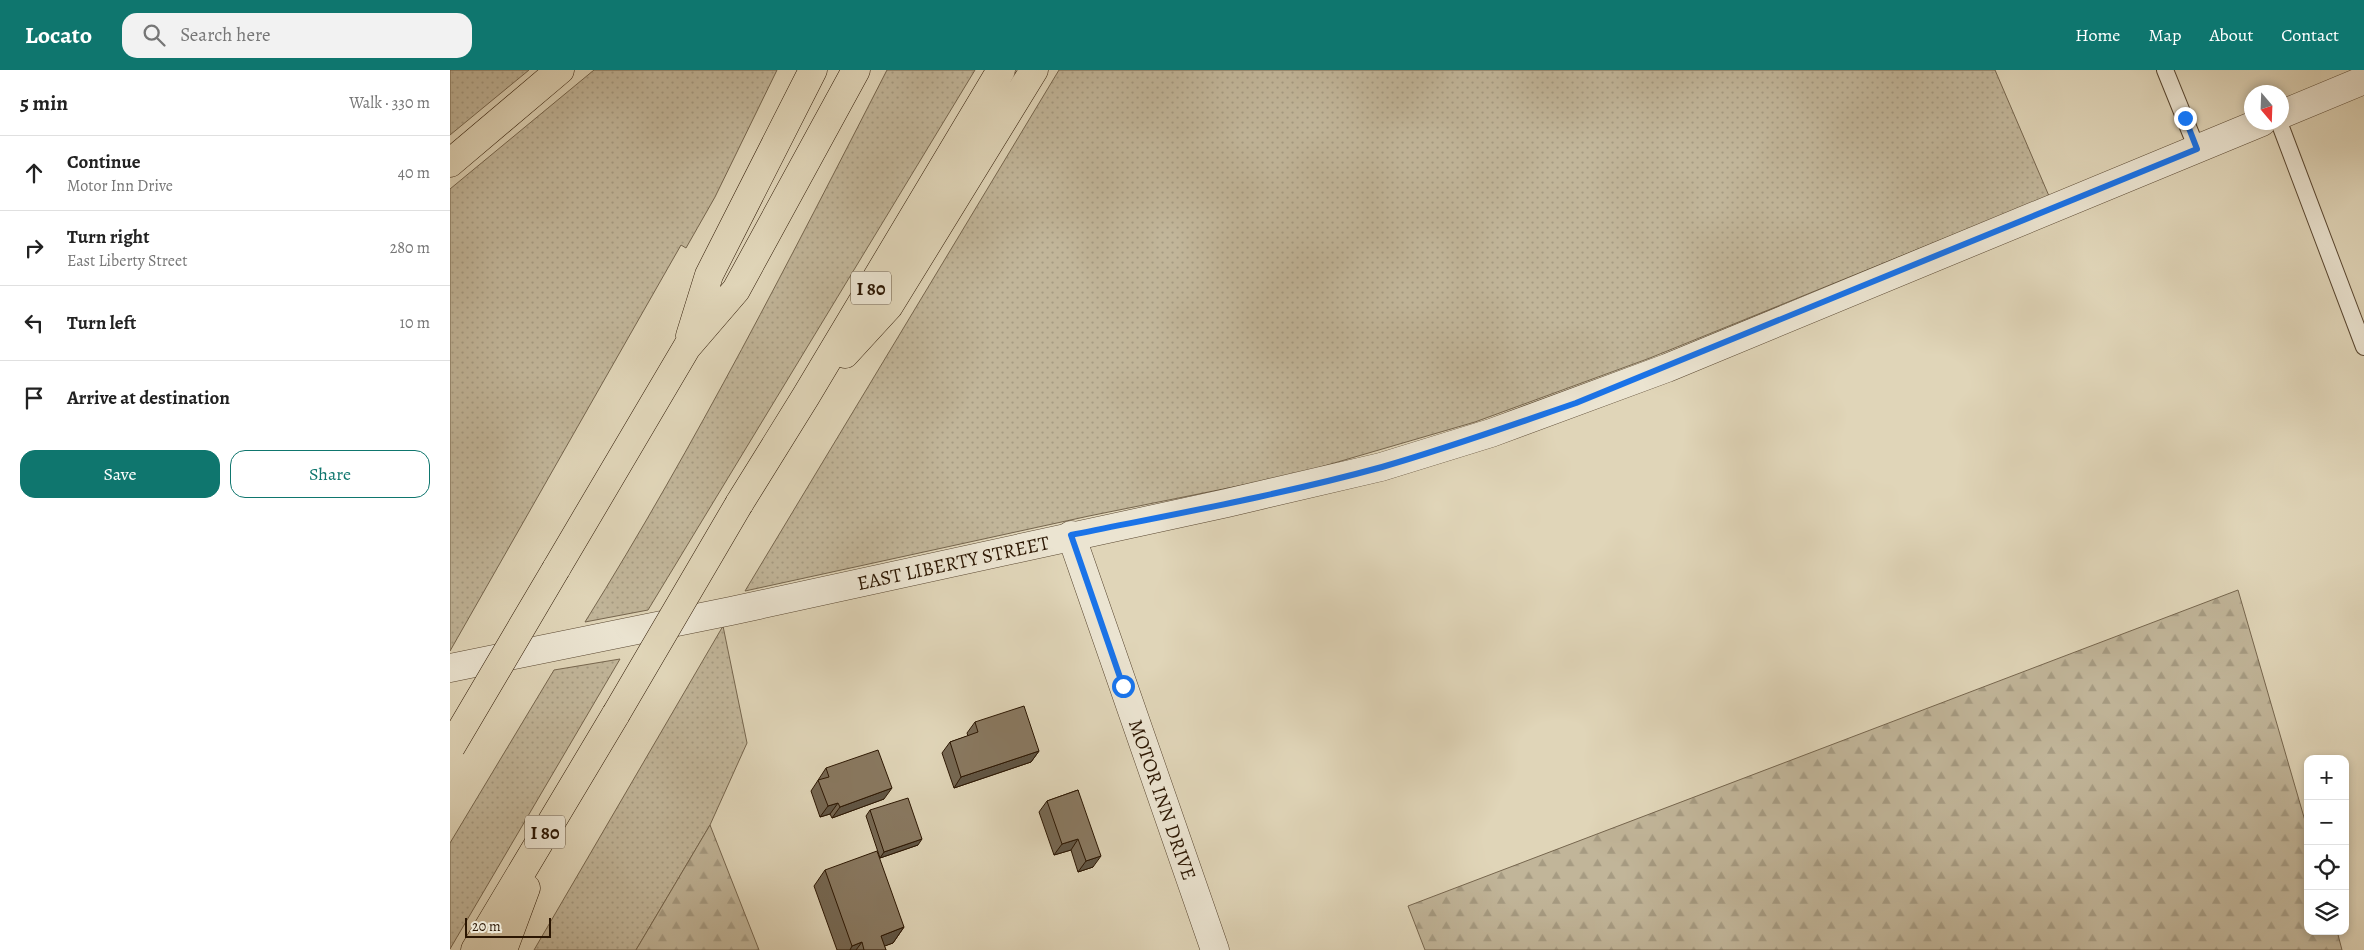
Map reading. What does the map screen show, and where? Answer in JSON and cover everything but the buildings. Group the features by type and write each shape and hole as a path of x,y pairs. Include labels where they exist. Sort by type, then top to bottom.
{"highway":[{"path":"450,163 560,70"},
{"path":"686,347 709,275 813,70"},
{"path":"451,748 686,347 736,290 856,70"},
{"name":"I 80","path":"475,950 739,504 806,396 1001,70"},
{"path":"806,396 889,306 1034,70"},
{"path":"503,950 552,821"}],"street":[{"path":"2289,111 2364,80"},
{"name":"EAST LIBERTY STREET","path":"450,668 731,611 1071,535 1227,504 1381,467 1491,433 1667,368 2244,129"},
{"name":"MOTOR INN DRIVE","path":"1071,535 1215,950"}],"lane":[{"path":"2166,70 2197,149"},
{"path":"2282,130 2364,347"}],"green space":[{"path":"450,70 529,70 450,135"},
{"path":"594,70 777,70 715,197 686,248 681,245 450,651 450,189"},
{"path":"887,70 975,70 648,610 585,622 666,487 742,349"},
{"path":"1059,70 1995,70 2049,196 1650,358 1475,422 1293,475 1089,516 745,591"},
{"path":"2238,590 2304,817 2304,935 2338,935 2342,950 1425,950 1408,906"},
{"path":"723,626 747,743 710,825 636,950 534,950"},
{"path":"620,659 450,949 450,843 554,670"},
{"path":"710,825 759,950 636,950"}],"route":[{"path":"1123,686 1071,535 1227,504 1381,467 1491,433 1576,403 1667,368 2197,149 2185,118"}]}
